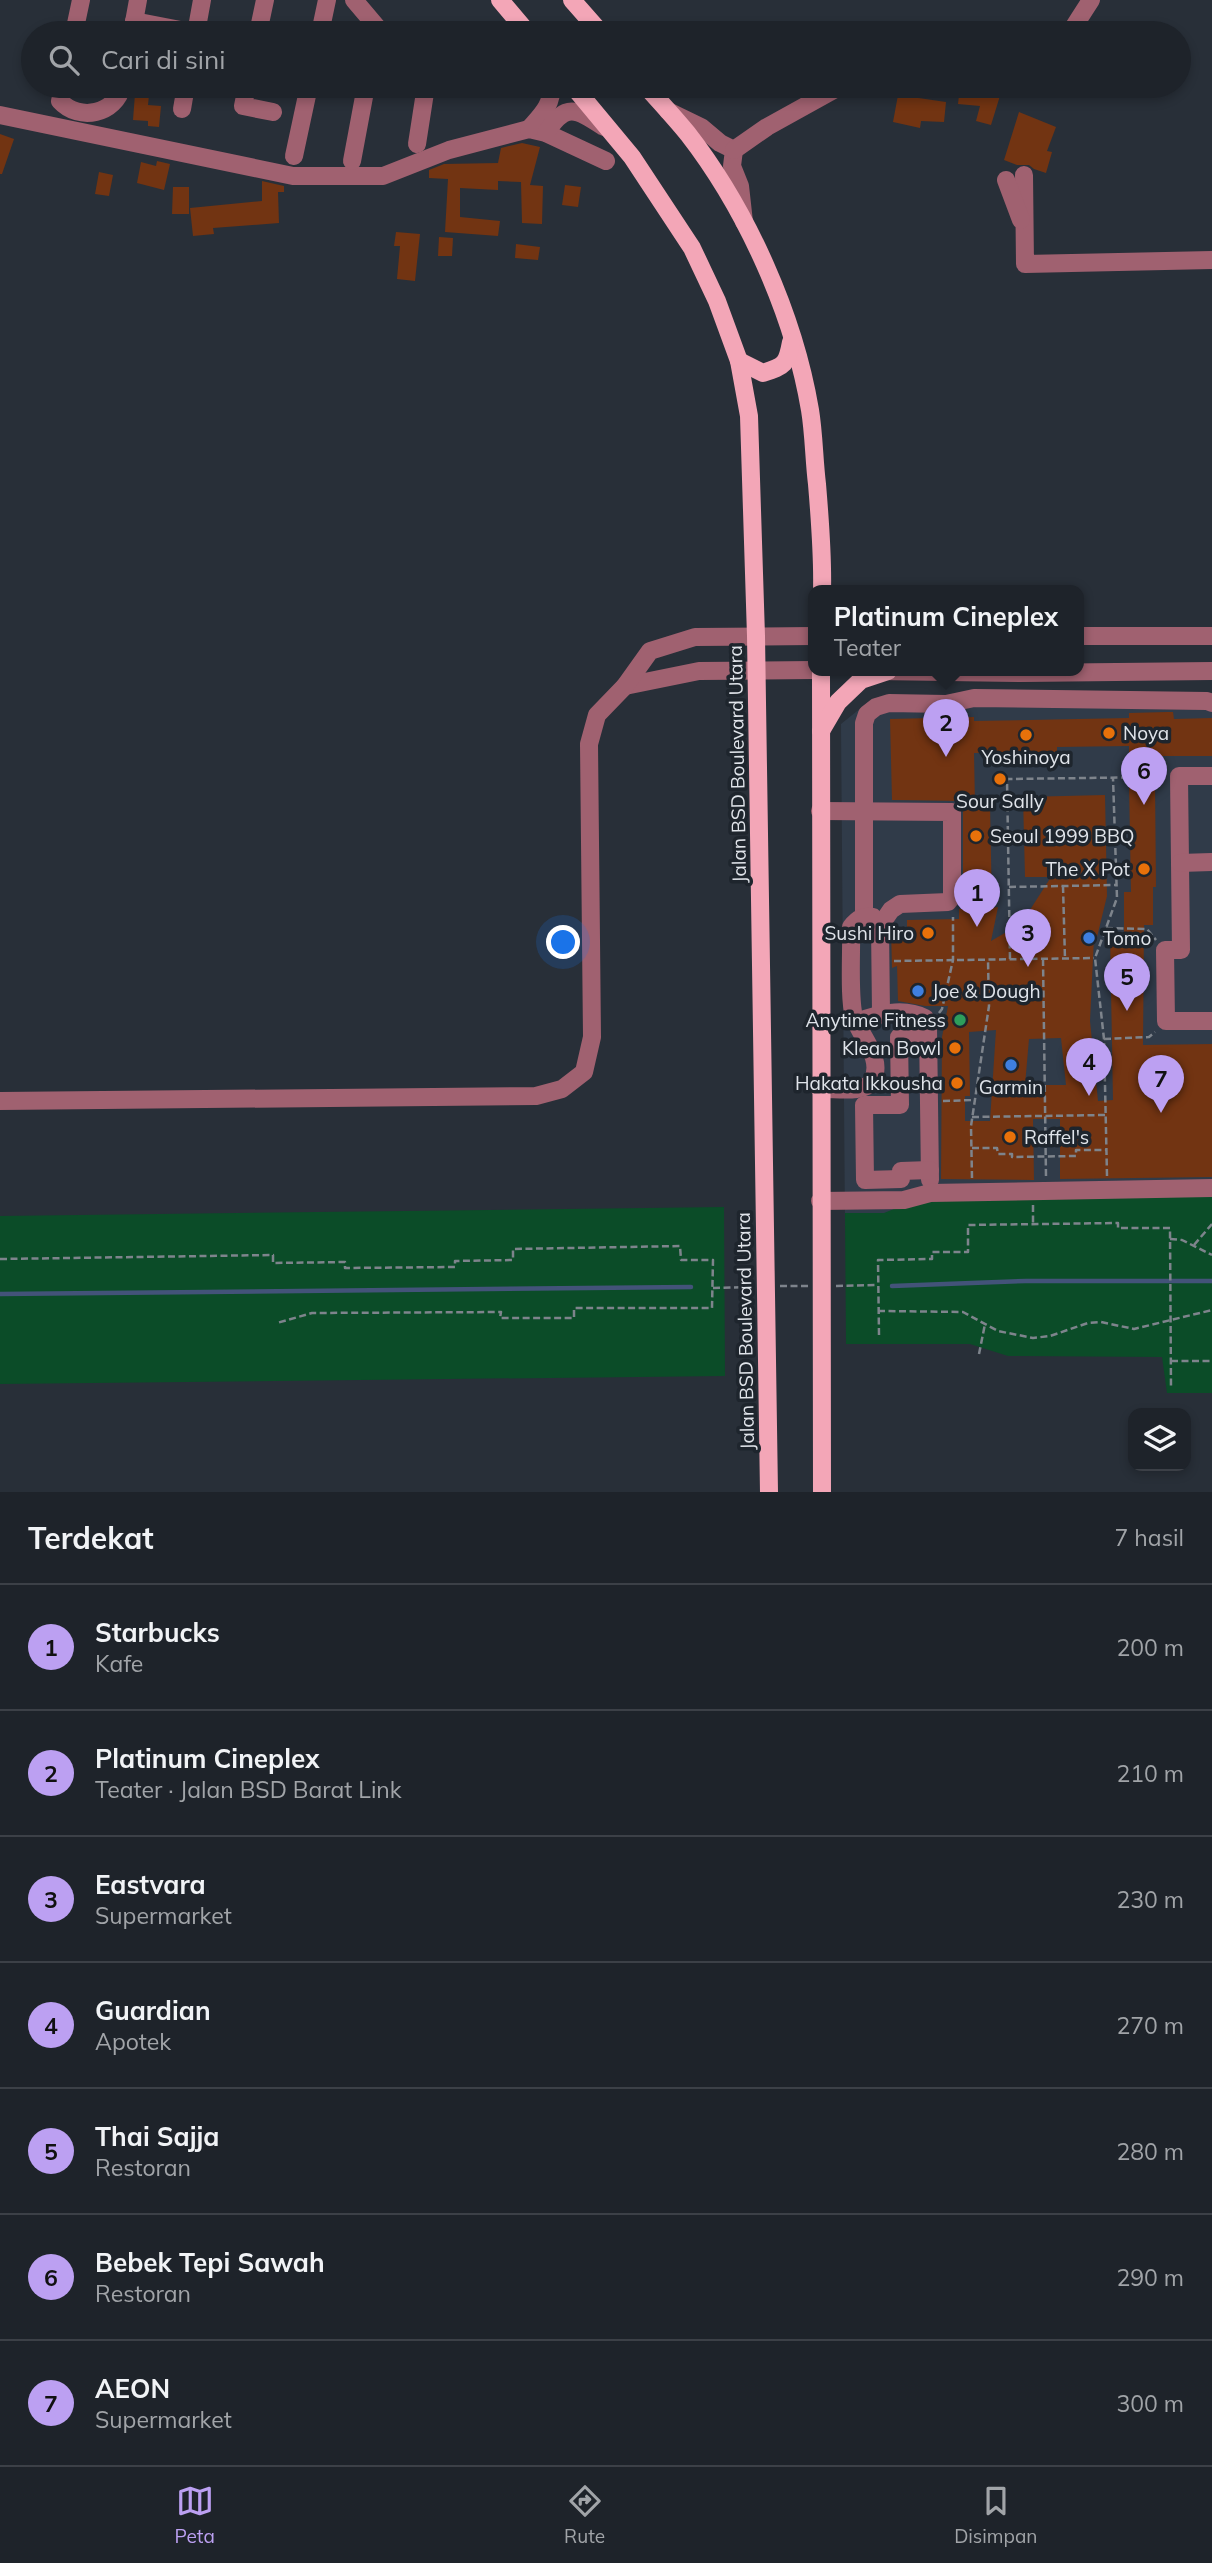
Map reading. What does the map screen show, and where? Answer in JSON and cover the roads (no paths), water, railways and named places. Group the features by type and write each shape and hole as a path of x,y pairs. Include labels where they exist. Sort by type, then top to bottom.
{"main road":[{"path":"500,0 518,21"},
{"path":"572,0 590,21"},
{"name":"Jalan BSD Boulevard Utara","path":"583,98 659,195 692,248 717,301 738,361 749,416 756,636 769,1492"},
{"path":"657,98 688,135 718,178 744,223 768,275 792,338 810,410 825,585"},
{"path":"738,361 763,373 779,368 787,361 792,338"},
{"path":"821,676 822,1492"},
{"path":"820,732 838,702 861,680 873,676"}],"street":[{"path":"77,21 81,0"},
{"path":"134,21 138,0"},
{"path":"198,21 202,0"},
{"path":"261,21 265,0"},
{"path":"323,21 327,0"},
{"path":"354,0 370,21"},
{"path":"1078,21 1091,0"},
{"path":"61,98 60,101 68,110 80,114 98,111 112,104 115,98"},
{"path":"181,109 183,98"},
{"path":"245,98 243,106 273,112"},
{"path":"294,156 306,98"},
{"path":"352,161 364,98"},
{"path":"417,144 424,98"},
{"path":"537,131 551,98"},
{"path":"744,223 740,186 732,166 734,150 767,127 819,98"},
{"path":"0,115 293,176 383,176 449,150 537,131 569,110 582,113 613,133"},
{"path":"668,111 701,127 720,143 734,150"},
{"path":"537,131 606,161"},
{"path":"1024,175 1025,264 1212,260"},
{"path":"1006,180 1025,229"},
{"path":"0,1101 536,1096 562,1089 584,1072 592,1037 589,744 597,715 625,686 650,651 695,637 808,636"},
{"path":"1084,636 1212,636"},
{"path":"625,686 699,671 808,670"},
{"path":"1084,672 1212,671"},
{"path":"1146,672 1146,700"},
{"path":"946,704 947,676"},
{"path":"864,916 864,723 867,714 876,706 889,703 946,704 974,698 1212,703"},
{"path":"1212,776 1179,776 1181,950 1165,950 1166,1021 1212,1021"},
{"path":"820,811 952,812 952,897 948,902 900,904 891,910 880,926 881,1013"},
{"path":"1180,863 1212,862"},
{"path":"820,1089 864,1088 872,1082 875,1057 853,1012 851,927 856,920 864,916 873,917 880,926"},
{"path":"856,1022 881,1013 916,1014 925,1018 928,1031 930,1192"},
{"path":"928,1031 899,1037 900,1105 864,1105 865,1180 901,1180 901,1171 930,1170"},
{"path":"820,1201 904,1200 930,1192 1212,1188"}],"waterway":[{"path":"892,1286 1026,1281 1212,1281"},
{"path":"0,1294 691,1287"}],"place":[{"name":"Noya","path":"1109,733"},
{"name":"Yoshinoya","path":"1026,735"},
{"name":"Platinum Cineplex","path":"946,757"},
{"name":"Sour Sally","path":"1000,779"},
{"name":"Bebek Tepi Sawah","path":"1144,805"},
{"name":"Seoul 1999 BBQ","path":"976,836"},
{"name":"The X Pot","path":"1144,869"},
{"name":"Starbucks","path":"977,927"},
{"name":"Sushi Hiro","path":"928,933"},
{"name":"Tomo","path":"1089,938"},
{"name":"Eastvara","path":"1028,967"},
{"name":"Joe & Dough","path":"918,991"},
{"name":"Thai Sajja","path":"1127,1011"},
{"name":"Anytime Fitness","path":"960,1020"},
{"name":"Klean Bowl","path":"955,1048"},
{"name":"Garmin","path":"1011,1065"},
{"name":"Hakata Ikkousha","path":"957,1083"},
{"name":"Guardian","path":"1089,1096"},
{"name":"AEON","path":"1161,1113"},
{"name":"Raffel's","path":"1010,1137"}]}
